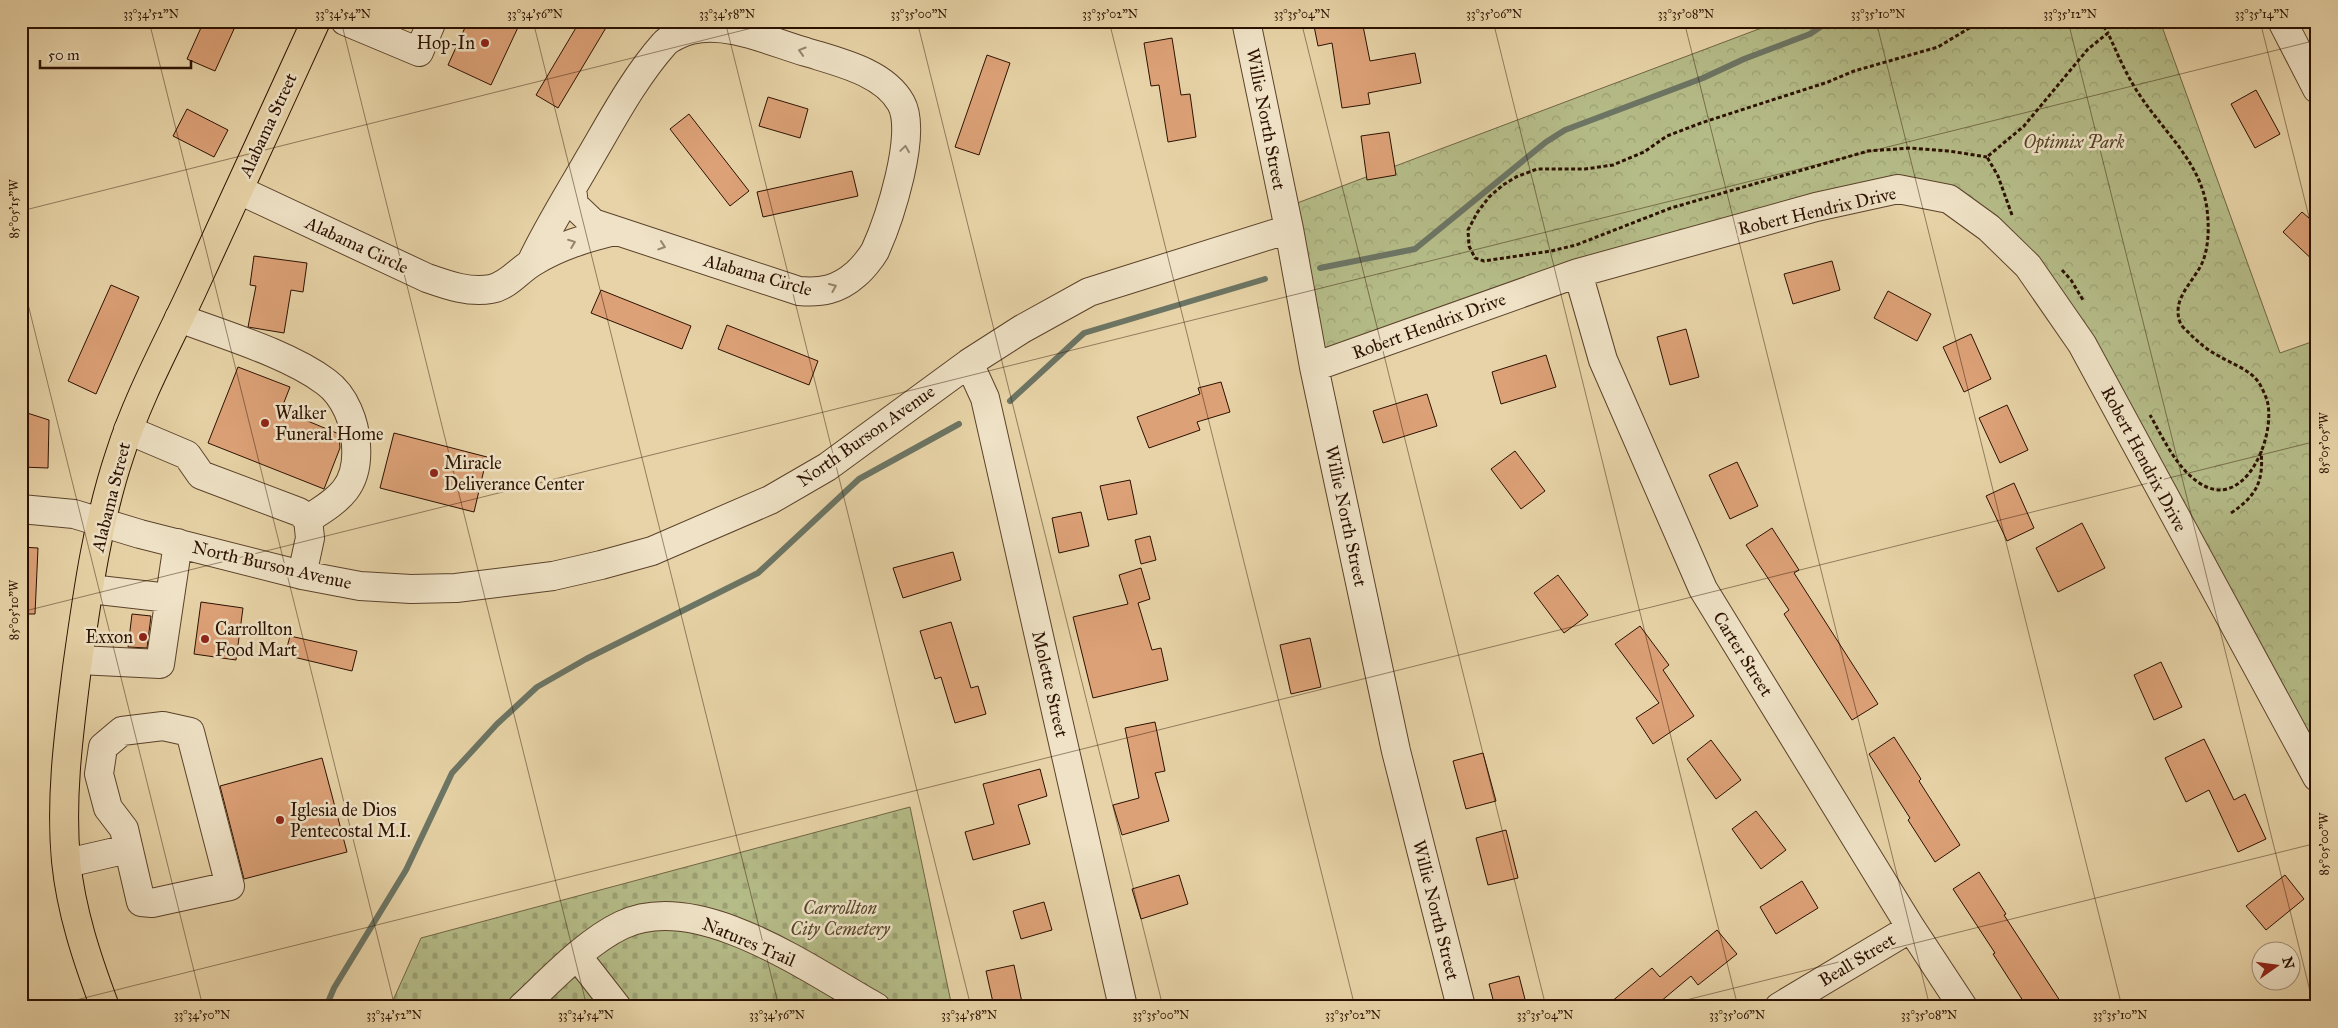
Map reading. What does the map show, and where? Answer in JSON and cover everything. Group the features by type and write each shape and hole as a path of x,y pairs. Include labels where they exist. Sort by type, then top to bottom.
{"main road":[{"name":"Alabama Street","path":"105,1007 78,927 67,864 65,796 70,722 102,522 111,482 128,430 316,21"}],"street":[{"path":"353,23 419,52 432,21"},
{"name":"Willie North Street","path":"1246,21 1289,229 1314,367 1396,751 1461,1007"},
{"path":"2282,21 2317,89"},
{"name":"Alabama Circle","path":"531,263 541,241 572,188 616,114 665,42 691,30 722,28 831,60 882,80 902,104 907,130 905,153 887,217 874,252 856,274 837,287 820,293 799,291 615,231 593,222 574,205 572,188"},
{"name":"Robert Hendrix Drive","path":"1314,367 1578,273 1816,207 1898,189 1949,199 1988,228 2028,266 2082,344 2317,777"},
{"name":"Alabama Circle","path":"239,190 427,278 457,288 491,289 507,282 531,263 568,244 615,231"},
{"name":"North Burson Avenue","path":"21,509 74,514 302,575 360,586 411,589 456,588 552,576 602,565 652,550 770,500 827,467 969,364 1022,329 1089,292 1289,229"},
{"name":"Carter Street","path":"1578,273 1603,360 1703,589 1911,928 1963,1007"},
{"path":"180,318 295,363 327,383 348,410 356,431 357,461 351,483 336,502 308,519"},
{"name":"Molette Street","path":"969,364 985,398 1123,1007"},
{"path":"128,430 187,454 201,475 299,512 308,519 310,538 302,575"},
{"path":"79,660 160,664 178,543"},
{"path":"90,589 169,598"},
{"path":"163,726 190,732 230,886 152,903 141,902 128,849 124,829 108,808 99,774 103,747 122,731 163,726"},
{"path":"67,864 128,849"},
{"name":"Natures Trail","path":"522,1007 578,957 621,925 651,916 684,916 718,924 775,950 876,1007"},
{"name":"Beall Street","path":"1778,1007 1911,928"},
{"path":"578,957 617,1007"}],"path":[{"path":"1981,21 1938,47 1854,71 1828,82 1701,123 1667,136 1644,152 1613,165 1585,169 1537,169 1516,177 1489,197 1477,212 1468,230 1469,246 1475,258 1484,261 1551,251 1576,245 1671,208 1868,151 1910,148 1949,151 1987,157 2024,126 2088,49 2108,33"},
{"path":"2100,21 2108,33 2124,69 2141,97 2190,160 2204,191 2208,236 2204,259 2197,273 2182,292 2178,311 2180,323 2200,344 2242,369 2259,382 2267,402 2267,426 2261,451 2253,470 2241,484 2228,489 2213,489 2199,483 2183,468 2146,408"},
{"path":"1987,157 1998,176 2014,224"},
{"path":"2059,268 2071,280 2084,303"},
{"path":"2231,513 2252,496 2260,482 2263,467 2261,451"}],"green space":[{"name":"Optimix Park","path":"1780,21 2160,21 2280,353 2317,340 2317,777 2082,344 1989,228 1898,189 1314,367 1284,208"},
{"name":"Carrollton City Cemetery","path":"910,807 952,1007 390,1007 421,938"}],"building":[{"path":"204,21 217,21 234,29 215,71 187,59"},
{"path":"386,21 403,21 401,27"},
{"name":"Hop-In","path":"468,21 521,21 491,85 448,65"},
{"path":"580,21 610,21 558,108 536,95"},
{"path":"1313,21 1362,21 1370,61 1415,53 1421,83 1368,93 1370,104 1342,108 1332,43 1318,46"},
{"path":"1172,38 1181,95 1190,94 1196,137 1168,142 1159,85 1151,86 1144,43"},
{"path":"987,55 1010,63 979,155 955,147"},
{"path":"2256,90 2280,134 2255,148 2231,104"},
{"path":"768,97 808,109 800,138 759,126"},
{"path":"187,109 228,130 214,157 173,136"},
{"path":"689,114 749,191 730,206 670,129"},
{"path":"1389,132 1396,175 1367,180 1361,136"},
{"path":"852,171 858,196 763,217 757,192"},
{"path":"2302,212 2317,225 2317,264 2283,232"},
{"path":"254,256 307,263 303,292 291,290 284,333 248,327 256,286 250,285"},
{"path":"1832,261 1840,290 1793,304 1784,274"},
{"path":"111,285 139,297 96,394 68,381"},
{"path":"601,290 691,326 682,349 591,313"},
{"path":"1888,291 1931,314 1917,341 1874,318"},
{"path":"727,325 818,361 809,385 718,349"},
{"path":"1686,329 1699,377 1670,385 1657,337"},
{"path":"1971,334 1991,379 1964,392 1943,347"},
{"path":"1546,355 1556,387 1501,404 1492,372"},
{"name":"Walker Funeral Home","path":"238,367 290,387 281,410 339,434 340,448 324,489 208,443"},
{"path":"1221,382 1230,412 1197,422 1200,430 1149,448 1137,417 1200,394 1198,388"},
{"path":"1427,394 1437,426 1383,443 1373,411"},
{"path":"2007,405 2028,450 2000,463 1979,418"},
{"path":"21,411 49,420 48,468 21,467"},
{"name":"Miracle Deliverance Center","path":"394,433 487,457 474,512 380,488"},
{"path":"1515,451 1545,491 1521,509 1491,469"},
{"path":"1737,462 1758,506 1730,519 1709,475"},
{"path":"1130,480 1137,514 1108,520 1100,486"},
{"path":"2014,483 2034,528 2007,541 1986,496"},
{"path":"1081,512 1089,546 1059,553 1052,518"},
{"path":"2082,523 2105,568 2058,592 2036,548"},
{"path":"1772,528 1799,570 1794,573 1878,704 1852,720 1784,614 1789,610 1746,545"},
{"path":"1150,536 1156,560 1141,564 1135,540"},
{"path":"21,547 38,548 35,614 21,614"},
{"path":"953,552 961,580 903,598 893,568"},
{"path":"1141,568 1150,599 1138,603 1152,650 1161,648 1168,680 1093,698 1073,617 1128,604 1119,575"},
{"path":"1558,575 1588,615 1564,633 1534,593"},
{"path":"201,602 243,608 236,660 194,654"},
{"path":"132,614 151,616 147,648 128,647"},
{"path":"951,622 971,688 978,686 986,714 955,723 941,677 935,679 920,631"},
{"path":"1640,626 1669,665 1663,670 1694,716 1653,744 1636,718 1659,703 1615,644"},
{"path":"290,636 357,651 352,671 285,655"},
{"path":"1310,638 1321,687 1291,694 1280,645"},
{"path":"2161,662 2182,707 2154,720 2134,675"},
{"path":"1155,722 1165,771 1155,773 1169,821 1122,835 1113,805 1139,798 1125,728"},
{"path":"1894,737 1921,779 1919,781 1960,845 1935,862 1908,820 1910,818 1869,754"},
{"path":"2204,739 2234,800 2245,794 2266,839 2238,852 2209,790 2186,802 2165,758"},
{"path":"1711,740 1741,780 1716,799 1687,759"},
{"path":"1483,753 1496,801 1466,809 1453,761"},
{"name":"Iglesia de Dios Pentecostal M.I.","path":"322,758 347,852 244,879 220,786"},
{"path":"1040,769 1047,796 1018,805 1030,844 973,860 965,832 994,824 983,784"},
{"path":"1756,811 1786,850 1761,869 1732,829"},
{"path":"1506,830 1518,878 1488,885 1476,838"},
{"path":"1979,872 2006,914 2004,915 2064,1007 2027,1007 1993,954 1995,953 1953,889"},
{"path":"1179,875 1188,904 1141,919 1132,889"},
{"path":"2285,875 2304,899 2266,930 2246,906"},
{"path":"1802,881 1818,908 1776,934 1760,907"},
{"path":"1044,902 1052,930 1021,939 1013,911"},
{"path":"1717,930 1737,954 1698,985 1691,976 1654,1007 1605,1007 1652,968 1660,977"},
{"path":"1014,965 1023,1007 994,1007 986,971"},
{"path":"1519,976 1527,1007 1495,1007 1489,984"}],"waterway":[{"path":"1320,268 1415,249 1546,142 1565,130 1703,78 1744,59 1810,34 1829,21"},
{"path":"1010,401 1084,333 1265,279"},
{"path":"326,1007 334,988 406,870 452,773 497,724 537,687 586,659 758,573 859,479 959,424"}],"place":[{"name":"Hop-In","path":"485,43"},
{"name":"Walker Funeral Home","path":"265,423"},
{"name":"Miracle Deliverance Center","path":"434,473"},
{"name":"Exxon","path":"143,637"},
{"name":"Carrollton Food Mart","path":"205,639"},
{"name":"Iglesia de Dios Pentecostal M.I.","path":"280,820"}]}
